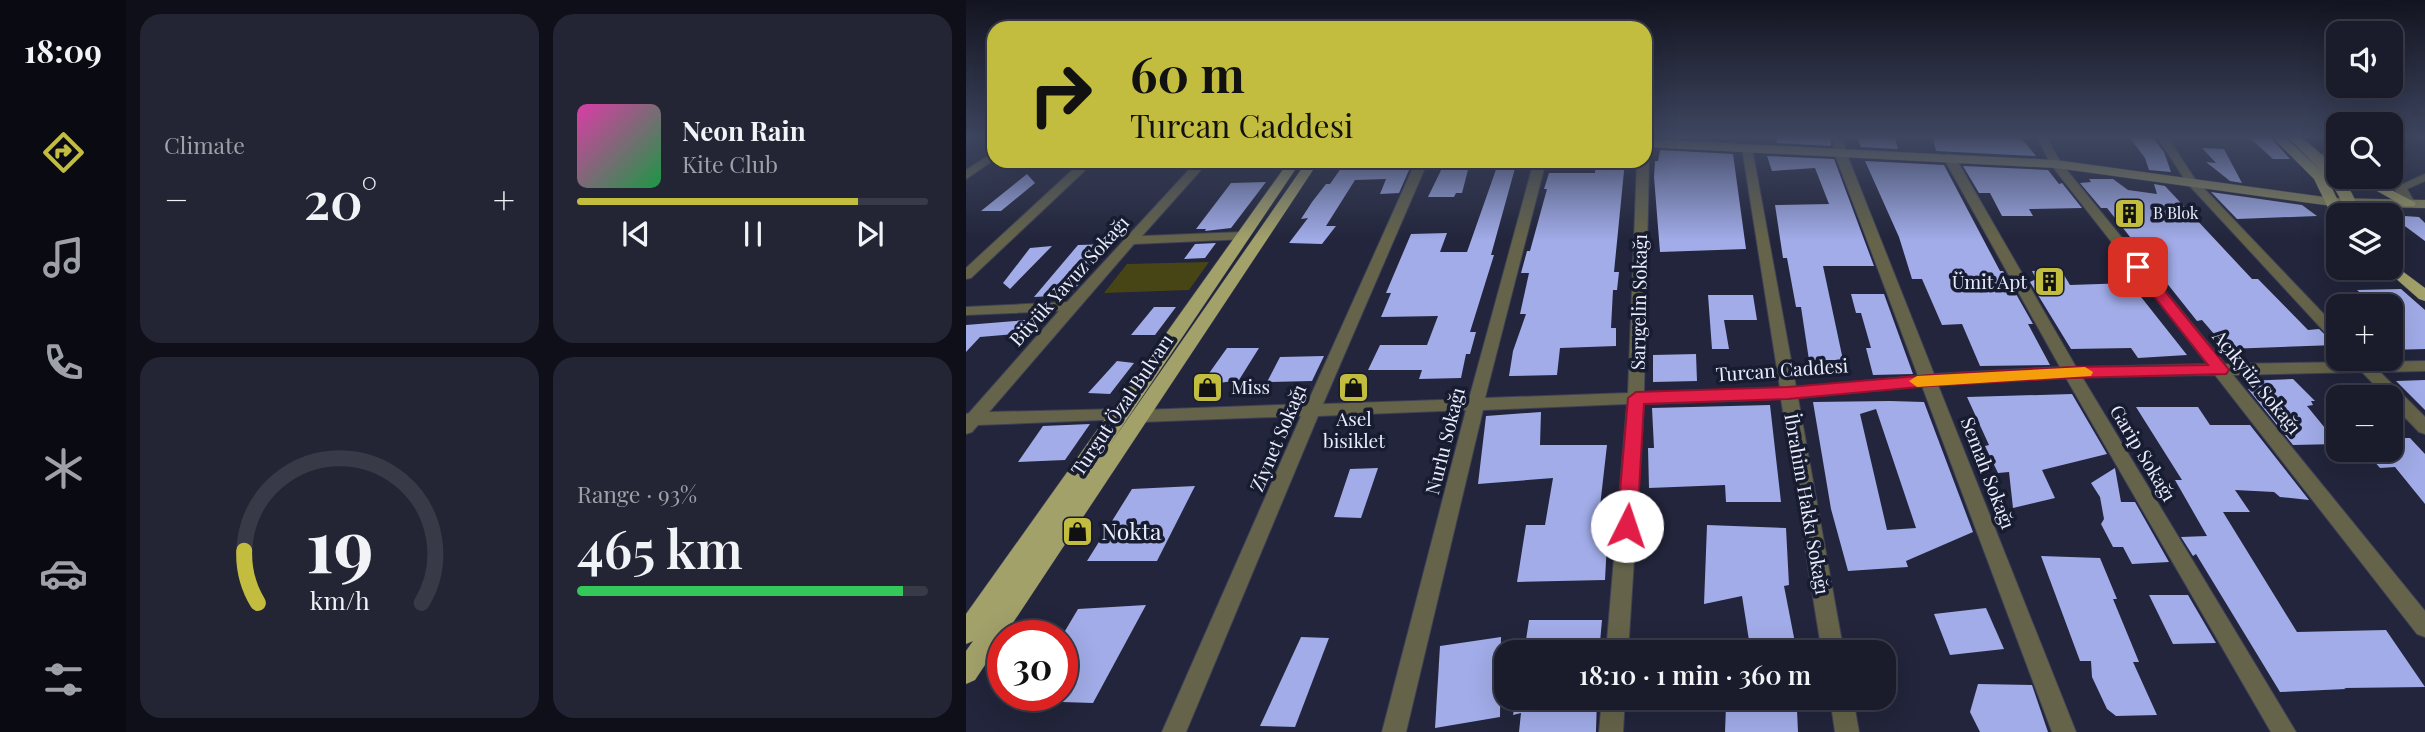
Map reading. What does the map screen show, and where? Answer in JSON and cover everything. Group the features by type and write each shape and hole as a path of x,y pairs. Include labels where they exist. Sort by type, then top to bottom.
{"main road":[{"name":"Turgut Özal Bulvarı","path":"966,633 1121,415 1287,172"},
{"name":"Turgut Özal Bulvarı","path":"966,672 1305,172"},
{"path":"2315,172 2320,177 2332,203"},
{"path":"2332,172 2349,203"},
{"path":"2382,189 2409,202"},
{"path":"2403,264 2425,282"},
{"path":"2403,277 2425,296"}],"street":[{"path":"966,275 1077,172"},
{"name":"Büyük Yavuz Sokağı","path":"969,422 1193,172"},
{"name":"Ziynet Sokağı","path":"1174,732 1349,322 1417,172"},
{"name":"Nurlu Sokağı","path":"1394,732 1476,402 1537,172"},
{"name":"Sarıgelin Sokağı","path":"1618,640 1636,398 1643,172"},
{"name":"İbrahim Hakkı Sokağı","path":"1751,172 1831,640"},
{"name":"Semah Sokağı","path":"1850,172 2064,732"},
{"name":"Garip Sokağı","path":"1958,172 2071,372 2284,732"},
{"name":"Açıkyüz Sokağı","path":"2063,172 2425,627"},
{"path":"2121,172 2296,196 2326,208"},
{"path":"2185,172 2326,325"},
{"path":"2409,202 2400,188 2425,177"},
{"path":"2401,203 2425,204"},
{"path":"1131,240 1242,236"},
{"path":"966,311 1071,306"},
{"name":"Turcan Caddesi","path":"1141,416 1788,393 1930,380 2071,372 2221,370 2326,365"},
{"name":"Turcan Caddesi","path":"2403,365 2425,366"},
{"path":"2369,371 2425,428"},
{"path":"969,422 1121,415"},
{"path":"1611,732 1613,710"},
{"path":"1843,710 1847,732"}],"shaded area":[{"path":"1209,262 1189,290 1104,293 1127,264"}],"building":[{"path":"1338,172 1408,172 1399,193 1380,194 1386,179 1355,180 1326,226 1336,226 1322,244 1289,243 1308,218 1301,219 1312,202 1326,184 1330,184"},
{"path":"1440,172 1467,172 1462,193 1456,193 1454,197 1428,197"},
{"path":"1495,172 1514,172 1491,255 1494,255 1470,332 1476,332 1470,354 1466,354 1461,378 1419,379 1422,370 1368,370 1380,345 1427,345 1438,316 1381,317 1391,293 1386,293 1411,234 1447,233 1440,252 1467,252"},
{"path":"1624,172 1614,272 1619,272 1617,290 1613,290 1611,328 1616,328 1616,346 1560,348 1557,375 1509,376 1513,351 1526,314 1520,314 1529,273 1521,273 1527,251 1530,251 1549,173"},
{"path":"1654,172 1735,172 1746,249 1660,252"},
{"path":"1817,172 1839,172 1874,266 1823,266 1843,360 1809,360 1801,307 1796,307 1787,258 1783,258 1775,205 1829,204"},
{"path":"1870,172 1948,172 2000,271 2003,271 2033,324 2028,324 2050,365 1980,366 1962,324 1942,325 1922,279 1912,279 1899,237"},
{"path":"1967,172 2050,172 2082,208 2029,209 2033,216 2002,216 1990,193 1979,193"},
{"path":"2219,172 2236,172 2242,183 2230,181"},
{"path":"1027,174 1035,183 1001,211 981,211"},
{"path":"2089,179 2113,179 2128,190 2157,194 2154,184 2165,186 2252,279 2258,279 2308,330 2319,329 2326,336 2326,345 2227,349 2202,320 2197,321 2107,208 2101,208 2080,183 2091,182"},
{"path":"1266,182 1231,228 1205,231 1206,229 1196,229 1231,183"},
{"path":"2211,192 2302,205 2317,216 2237,219"},
{"path":"2403,216 2419,217 2425,223 2425,241 2403,225"},
{"path":"1216,243 1205,258 1184,259 1195,244"},
{"path":"1110,244 1087,269 1091,269 1070,295 1034,297 1078,245"},
{"path":"1052,246 1010,289 1003,283 1030,248"},
{"path":"2061,270 2070,285 2130,283 2187,355 2138,358 2131,348 2071,349 2030,282 2036,279 2032,271"},
{"path":"2401,289 2425,310 2425,349 2403,350 2403,294 2362,294 2357,290"},
{"path":"1851,294 1884,294 1913,374 1873,375 1866,348 1871,348 1861,313 1856,313"},
{"path":"1708,295 1753,295 1757,320 1724,320 1729,349 1712,349"},
{"path":"1154,307 1176,307 1155,335 1131,335"},
{"path":"1026,320 1015,334 980,337 966,352 966,325"},
{"path":"1227,348 1259,348 1239,380 1200,386"},
{"path":"1696,354 1697,381 1653,382 1653,355"},
{"path":"1324,356 1312,381 1267,382 1280,357"},
{"path":"1117,361 1134,363 1110,394 1088,393"},
{"path":"2293,379 2315,401 2311,401 2313,405 2307,406 2326,429 2326,444 2293,445 2248,389 2252,389 2246,381"},
{"path":"2425,380 2425,410 2403,385 2396,381"},
{"path":"2072,394 2107,454 2042,470 2055,498 2013,508 2009,472 1998,473 1985,446 1989,445 1967,397"},
{"path":"1813,402 1924,402 1973,532 1906,561 1908,567 1848,571 1831,509","holes":["1876,409 1916,528 1887,530 1860,414"]},
{"path":"1770,405 1781,502 1726,502 1725,485 1649,488 1648,448 1654,448 1652,408"},
{"path":"2136,407 2198,407 2210,425 2250,425 2309,500 2280,497 2274,492 2235,490 2250,512 2223,512 2297,632 2386,630 2425,687 2280,692 2196,554 2193,556 2181,537 2207,536 2175,480 2182,480"},
{"path":"1541,412 1540,445 1607,445 1598,524 1608,523 1605,580 1517,582 1526,525 1545,525 1553,478 1478,484 1486,416"},
{"path":"1090,424 1065,460 1018,462 1043,426"},
{"path":"2403,438 2410,438 2425,454 2425,504 2395,467 2380,468 2375,462 2403,462"},
{"path":"1378,468 1361,518 1334,517 1350,469"},
{"path":"2115,468 2121,502 2135,502 2169,562 2132,564 2123,547 2113,547 2101,524 2104,519 2100,497 2091,483"},
{"path":"1195,486 1157,561 1087,561 1132,489"},
{"path":"1707,525 1786,528 1789,585 1784,586 1794,640 1749,640 1742,596 1704,604"},
{"path":"2041,556 2100,558 2117,599 2113,599 2139,662 2133,662 2157,715 2116,716 2107,709 2092,677 2091,661 2080,661"},
{"path":"2149,595 2188,595 2216,643 2173,644"},
{"path":"1146,605 1093,703 1078,703 1078,620 1071,620 1078,609"},
{"path":"1986,608 2004,649 1950,655 1934,614"},
{"path":"1529,620 1602,620 1600,640 1526,640"},
{"path":"1301,637 1329,638 1295,727 1260,726"},
{"path":"1501,637 1501,640 1494,640 1494,710 1500,710 1500,717 1435,728 1440,646"},
{"path":"1978,684 2032,685 2048,732 1980,732 1970,712"},
{"path":"1514,710 1597,710 1596,732 1519,732 1521,713 1513,715"},
{"path":"1726,710 1797,710 1798,732 1725,732"}],"slow traffic":[{"path":"1917,381 2085,372"}],"place":[{"name":"B Blok","path":"2130,213"},
{"name":"Ümit Apt","path":"2050,282"},
{"name":"Miss","path":"1208,387"},
{"name":"Asel bisiklet","path":"1354,388"},
{"name":"Nokta","path":"1078,532"}],"route":[{"path":"1627,526 1636,398 1788,393 1930,380 2071,372 2221,370 2138,267"}]}
